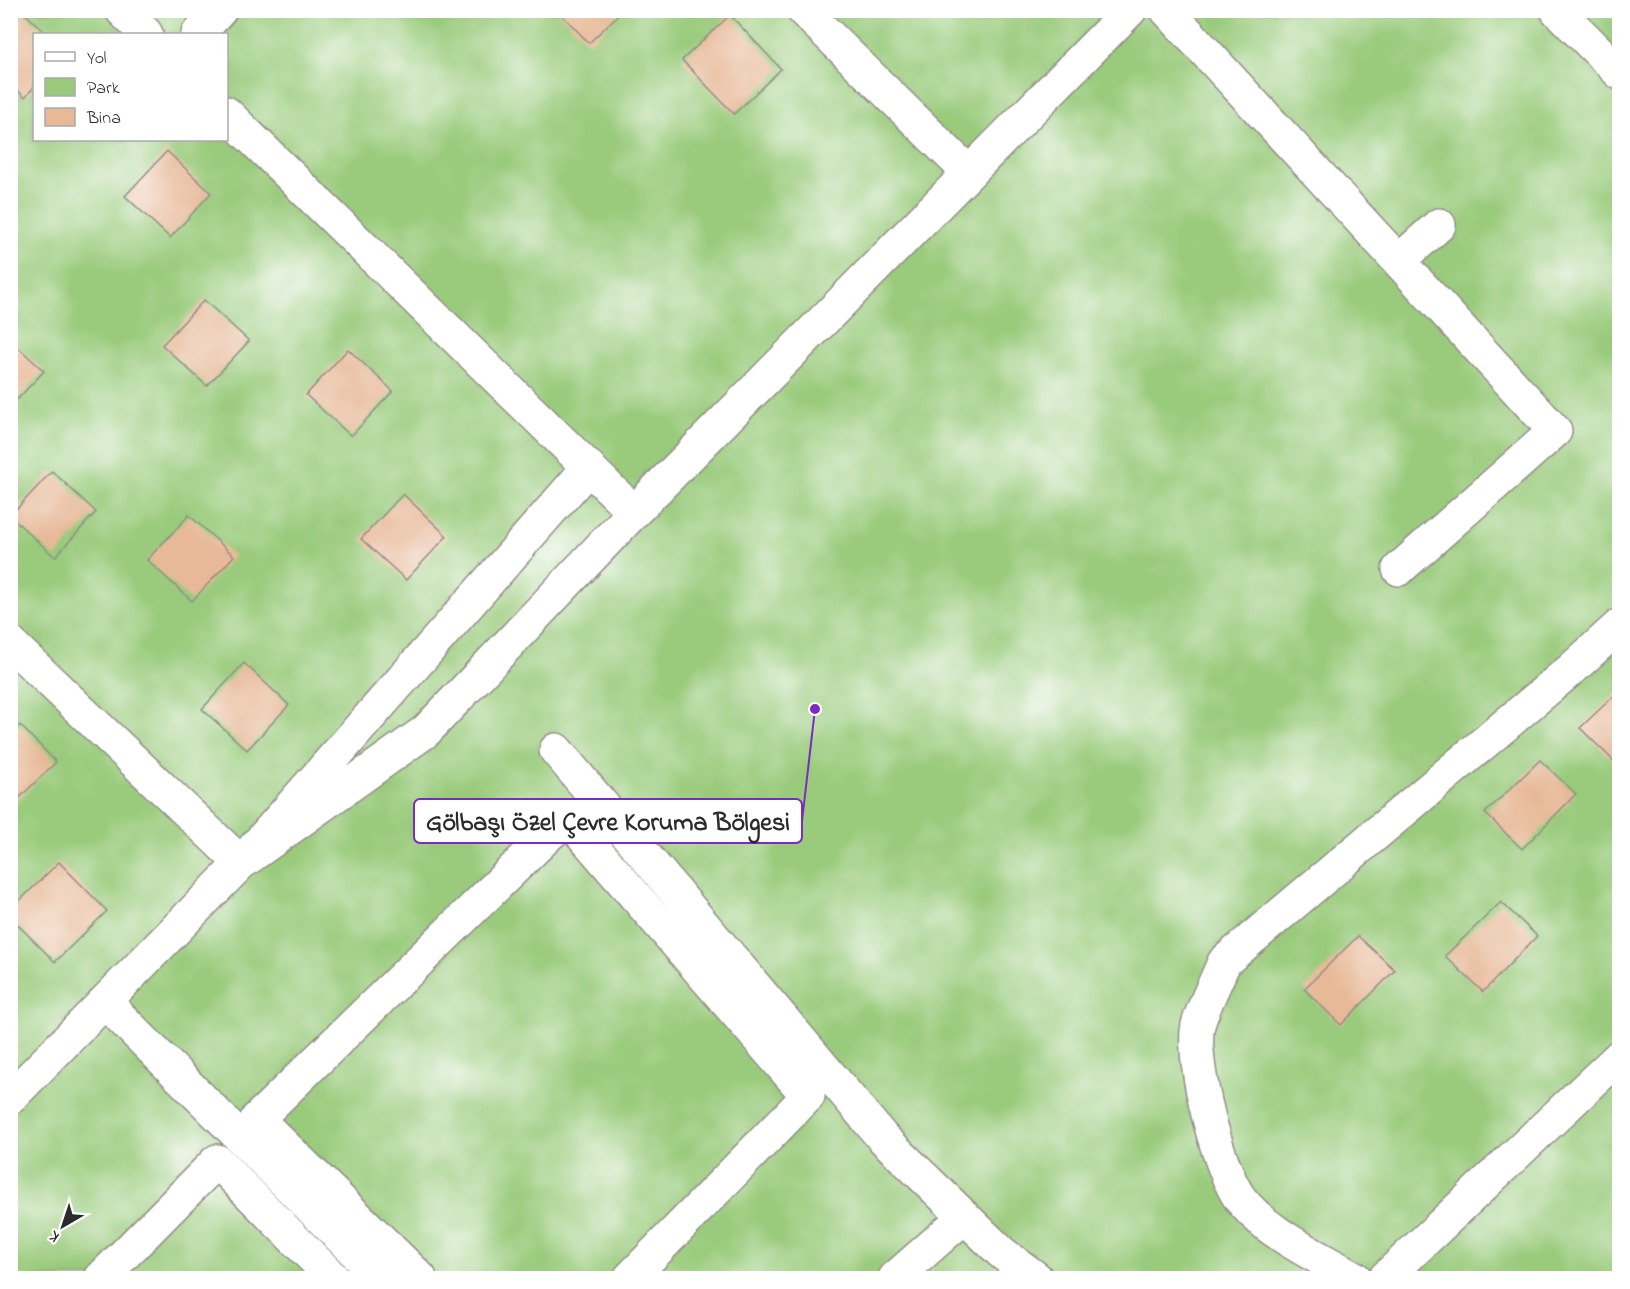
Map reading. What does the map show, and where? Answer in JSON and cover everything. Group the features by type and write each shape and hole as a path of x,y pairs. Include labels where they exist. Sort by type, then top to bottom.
{"street":[{"path":"122,10 145,33"},
{"path":"199,33 220,10"},
{"path":"803,10 969,173"},
{"path":"241,863 426,730 634,512 1130,10"},
{"path":"1167,10 1400,260 1555,431 1399,569"},
{"path":"1557,10 1620,72"},
{"path":"228,115 634,512"},
{"path":"1400,260 1439,225"},
{"path":"10,1098 241,863 589,467"},
{"path":"1355,1278 1272,1229 1240,1200 1215,1144 1200,1079 1198,1027 1211,994 1224,962 1574,667 1620,625"},
{"path":"10,643 241,863"},
{"path":"556,750 882,1137 1002,1253 1036,1278"},
{"path":"420,1278 257,1119 567,816 808,1096 630,1278"},
{"path":"105,1002 381,1278"},
{"path":"1385,1278 1620,1056"},
{"path":"101,1278 217,1161 333,1278"},
{"path":"895,1278 964,1217"}],"green space":[{"path":"11,11 1619,11 1619,1278 11,1278"}],"building":[{"path":"557,10 623,10 589,43"},
{"path":"22,11 46,33 33,33 33,88 25,97 10,84 10,23"},
{"path":"730,15 781,69 734,114 682,60"},
{"path":"167,151 211,193 170,238 125,196"},
{"path":"204,300 249,341 207,386 162,345"},
{"path":"10,340 44,371 10,407"},
{"path":"348,349 393,391 351,436 306,395"},
{"path":"52,471 96,512 55,557 10,516"},
{"path":"403,494 447,536 406,580 361,539"},
{"path":"189,515 234,556 192,601 147,560"},
{"path":"244,663 289,705 247,750 202,709"},
{"path":"1620,690 1620,762 1617,764 1580,728"},
{"path":"20,725 56,762 10,807 10,735"},
{"path":"1540,760 1576,794 1522,849 1485,813"},
{"path":"59,862 107,911 55,962 10,917 10,910"},
{"path":"1501,902 1537,936 1483,992 1445,956"},
{"path":"1358,936 1395,970 1341,1025 1304,989"}],"place":[{"name":"Gölbaşı Özel Çevre Koruma Bölgesi","path":"815,709"}]}
